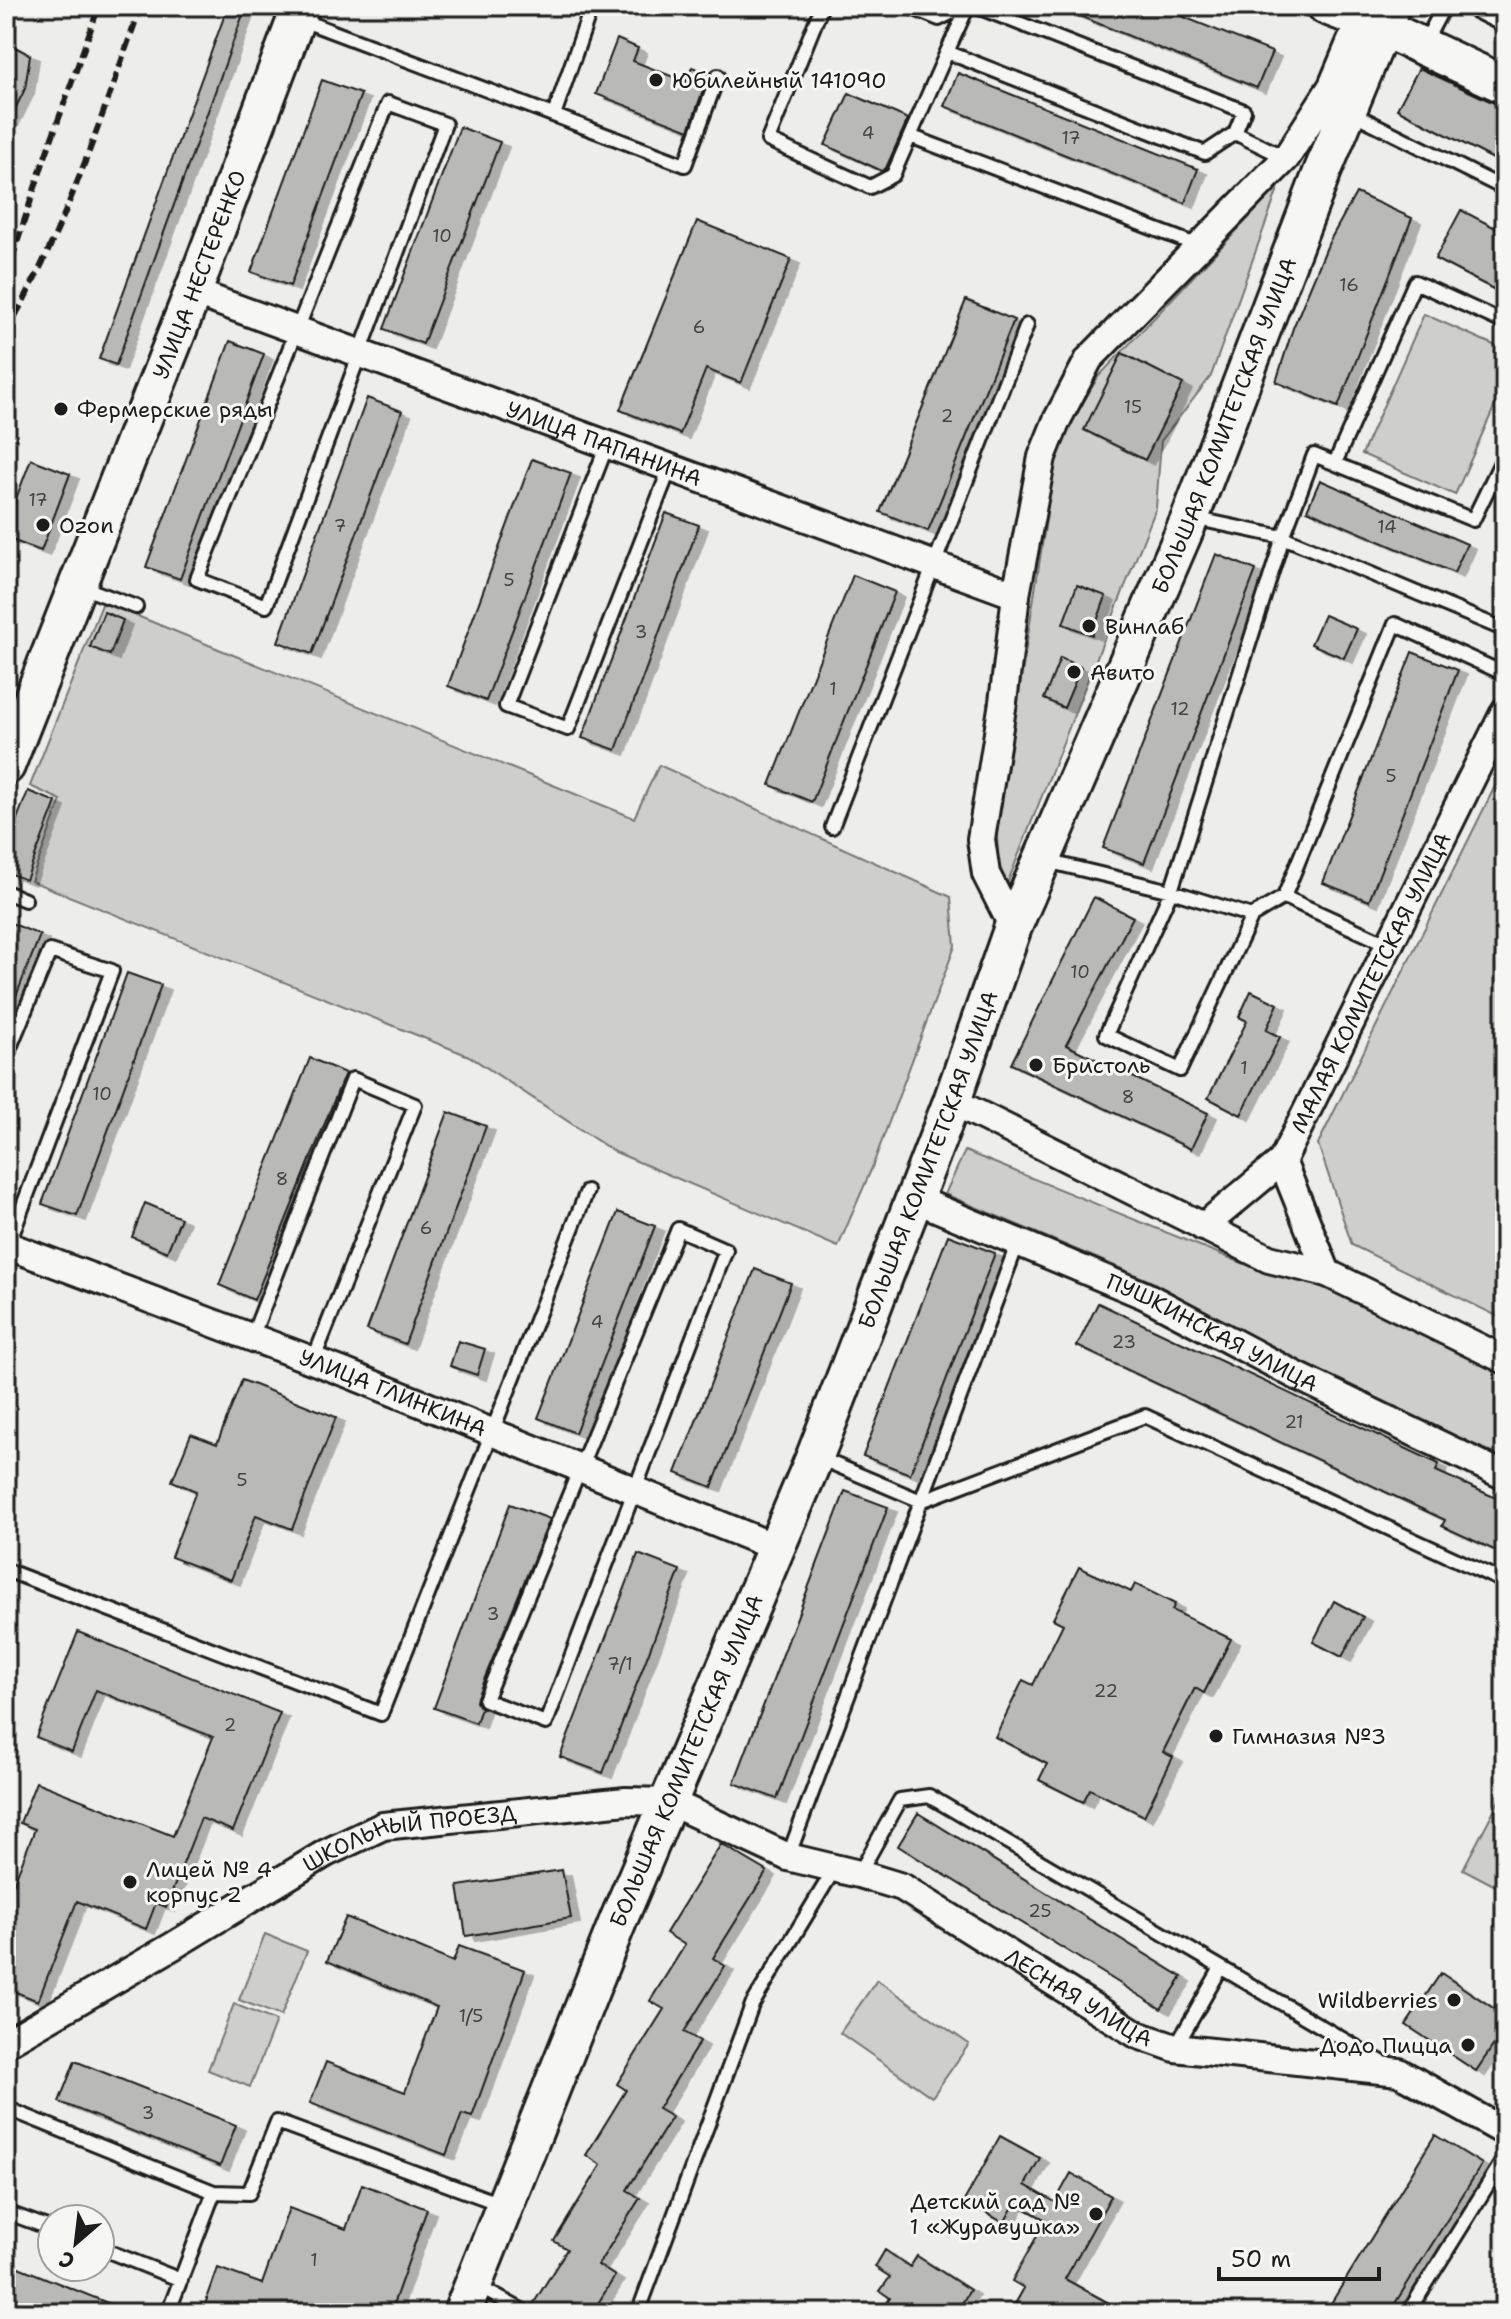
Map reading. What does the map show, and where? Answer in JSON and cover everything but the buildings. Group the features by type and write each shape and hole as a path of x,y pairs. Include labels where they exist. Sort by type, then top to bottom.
{"street":[{"path":"1326,6 1386,16 1423,47 1505,85"},
{"name":"УЛИЦА НЕСТЕРЕНКО","path":"6,766 193,292 298,12"},
{"path":"1013,927 986,874 981,839 1016,595 1042,457 1057,420 1089,359 1286,158 1332,86 1351,41 1386,16"},
{"name":"БОЛЬШАЯ КОМИТЕТСКАЯ УЛИЦА","path":"468,2298 618,1921 815,1456 952,1101 1013,927 1190,518 1323,170 1386,16"},
{"path":"1286,158 1323,170"},
{"name":"УЛИЦА ПАПАНИНА","path":"193,292 1016,595"},
{"name":"МАЛАЯ КОМИТЕТСКАЯ УЛИЦА","path":"1203,1227 1282,1161 1505,711"},
{"path":"952,1101 1269,1259 1327,1273 1505,1360"},
{"path":"1282,1161 1327,1273"},
{"name":"ПУШКИНСКАЯ УЛИЦА","path":"915,1199 1146,1296 1295,1375 1505,1476"},
{"name":"УЛИЦА ГЛИНКИНА","path":"7,1247 252,1337 777,1548"},
{"name":"ШКОЛЬНЫЙ ПРОЕЗД","path":"6,2043 326,1853 383,1826 626,1801 670,1802"},
{"name":"ЛЕСНАЯ УЛИЦА","path":"670,1802 788,1857 902,1887 1138,2035 1175,2048 1399,2072 1505,2132"}],"lane":[{"path":"822,6 768,140 870,187 893,175 966,6"},
{"path":"907,6 939,19 966,6"},
{"path":"947,52 1205,153 1235,133 1244,111 975,6"},
{"path":"1423,47 1444,6"},
{"path":"1465,6 1505,26"},
{"path":"298,12 685,165 718,76"},
{"path":"554,115 588,17"},
{"path":"388,103 445,124 266,606 197,579 296,330 388,103"},
{"path":"1348,111 1505,189"},
{"path":"1235,133 1286,158"},
{"path":"910,136 1199,246"},
{"path":"1335,463 1415,282 1505,323"},
{"path":"832,827 1027,325"},
{"path":"607,445 506,706 568,729 670,468"},
{"path":"1505,454 1473,520 1314,455 1283,537 1171,891 1106,1035 1180,1070 1252,916 1284,897 1395,624 1505,674"},
{"path":"1190,518 1283,537 1505,630"},
{"path":"76,585 136,607"},
{"path":"1042,860 1171,891 1252,916"},
{"path":"6,892 25,900"},
{"path":"1284,897 1389,945"},
{"path":"6,1057 50,951 112,971 7,1247"},
{"path":"252,1337 353,1079 415,1105 313,1361"},
{"path":"6,1570 381,1714 587,1191"},
{"path":"678,1229 726,1250 546,1723 485,1700 580,1467 678,1229"},
{"path":"788,1857 1018,1242"},
{"path":"815,1456 921,1501 1145,1416 1505,1582"},
{"path":"638,2313 752,2005 900,1800 929,1796 1399,2072"},
{"path":"1175,2048 1221,1968"},
{"path":"6,2108 214,2192 249,2193 277,2122 503,2205"},
{"path":"1408,2313 1505,2157"},
{"path":"168,2313 214,2192"},
{"path":"6,2212 36,2223"},
{"path":"116,2254 181,2280"},
{"path":"468,2298 527,2313"}],"shaded area":[{"path":"1279,186 1211,376 1161,441 1156,508 1007,884 998,863 997,833 1046,520 1053,455 1098,377"},
{"path":"1424,314 1505,350 1505,383 1455,495 1362,454"},
{"path":"103,602 634,818 659,765 951,897 955,946 871,1170 838,1247 613,1151 469,1056 31,881 61,800 30,786"},
{"path":"1505,766 1505,1320 1352,1245 1318,1144"},
{"path":"965,1151 1242,1263 1332,1289 1505,1374 1505,1462 1304,1365 1148,1280 945,1194"},
{"path":"1505,1789 1505,1891 1463,1869"},
{"path":"265,1934 307,1951 281,2016 239,2000"},
{"path":"877,1980 969,2044 932,2097 840,2033"},
{"path":"234,2004 276,2021 250,2087 208,2070"}],"railway":[{"path":"6,277 99,6"},
{"path":"6,332 65,213 141,6"}],"place":[{"name":"Юбилейный 141090","path":"656,80"},
{"name":"Фермерские ряды","path":"61,409"},
{"name":"Ozon","path":"43,525"},
{"name":"Винлаб","path":"1089,626"},
{"name":"Авито","path":"1074,672"},
{"name":"Бристоль","path":"1036,1065"},
{"name":"Гимназия №3","path":"1216,1736"},
{"name":"Лицей № 4 корпус 2","path":"130,1882"},
{"name":"Wildberries","path":"1454,2000"},
{"name":"Додо Пицца","path":"1468,2045"},
{"name":"Детский сад № 1 «Журавушка»","path":"1096,2214"}]}
